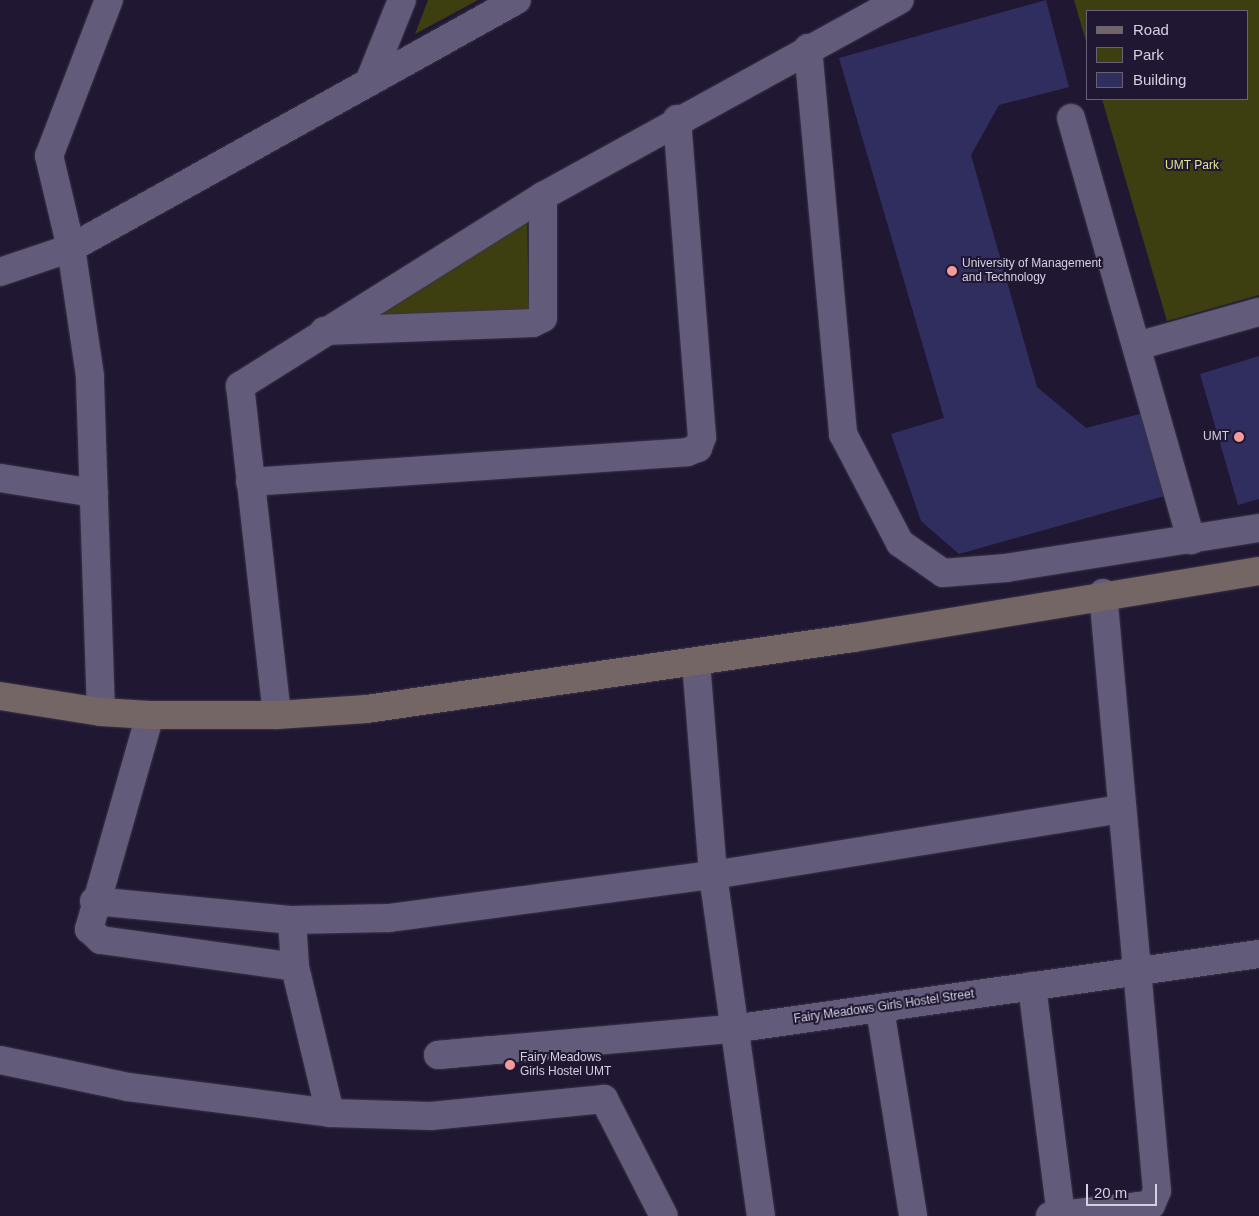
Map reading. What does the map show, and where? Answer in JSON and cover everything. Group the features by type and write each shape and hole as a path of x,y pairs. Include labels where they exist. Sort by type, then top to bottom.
{"street":[{"path":"101,712 90,376 71,248 49,156 109,0"},
{"path":"369,82 402,0"},
{"path":"0,272 71,248 516,0"},
{"path":"277,715 240,386 322,331 543,196 677,119 900,0"},
{"path":"808,48 843,434 900,542 943,573 1006,568 1259,528"},
{"path":"1072,118 1138,346 1191,540"},
{"path":"250,482 687,452 698,448 702,437 677,119"},
{"path":"322,331 533,323 543,318 543,196"},
{"path":"1138,346 1259,312"},
{"path":"0,478 94,493"},
{"path":"0,696 101,712 150,715 277,715 367,708 696,662 1103,593 1259,571"},
{"path":"1032,986 1055,1215 1139,1211 1151,1204 1157,1191 1139,970 1122,809 1103,593"},
{"path":"696,662 712,875 732,1029 761,1216"},
{"path":"150,715 94,901 89,929 101,940 295,967"},
{"path":"94,901 292,920 389,918 712,875 1122,809"},
{"path":"292,920 295,967 330,1113"},
{"name":"Fairy Meadows Girls Hostel Street","path":"508,1049 732,1029 1259,954"},
{"path":"880,1009 913,1216"},
{"path":"0,1060 128,1087 330,1113 431,1116 604,1100 664,1216"}],"green space":[{"path":"428,0 478,0 415,34"},
{"name":"UMT Park","path":"1074,0 1259,0 1259,295 1167,321 1102,100 1249,100 1249,10 1086,10 1086,41"},
{"path":"527,219 529,309 375,317"}],"building":[{"name":"University of Management and Technology","path":"1046,0 1069,87 999,105 971,155 1037,387 1086,428 1151,411 1175,493 959,554 921,521 891,434 944,418 839,58"},
{"name":"UMT","path":"1259,356 1259,499 1238,505 1200,374"}],"place":[{"name":"University of Management and Technology","path":"952,271"},
{"name":"UMT","path":"1239,437"},
{"name":"Fairy Meadows Girls Hostel UMT","path":"510,1065"}]}
